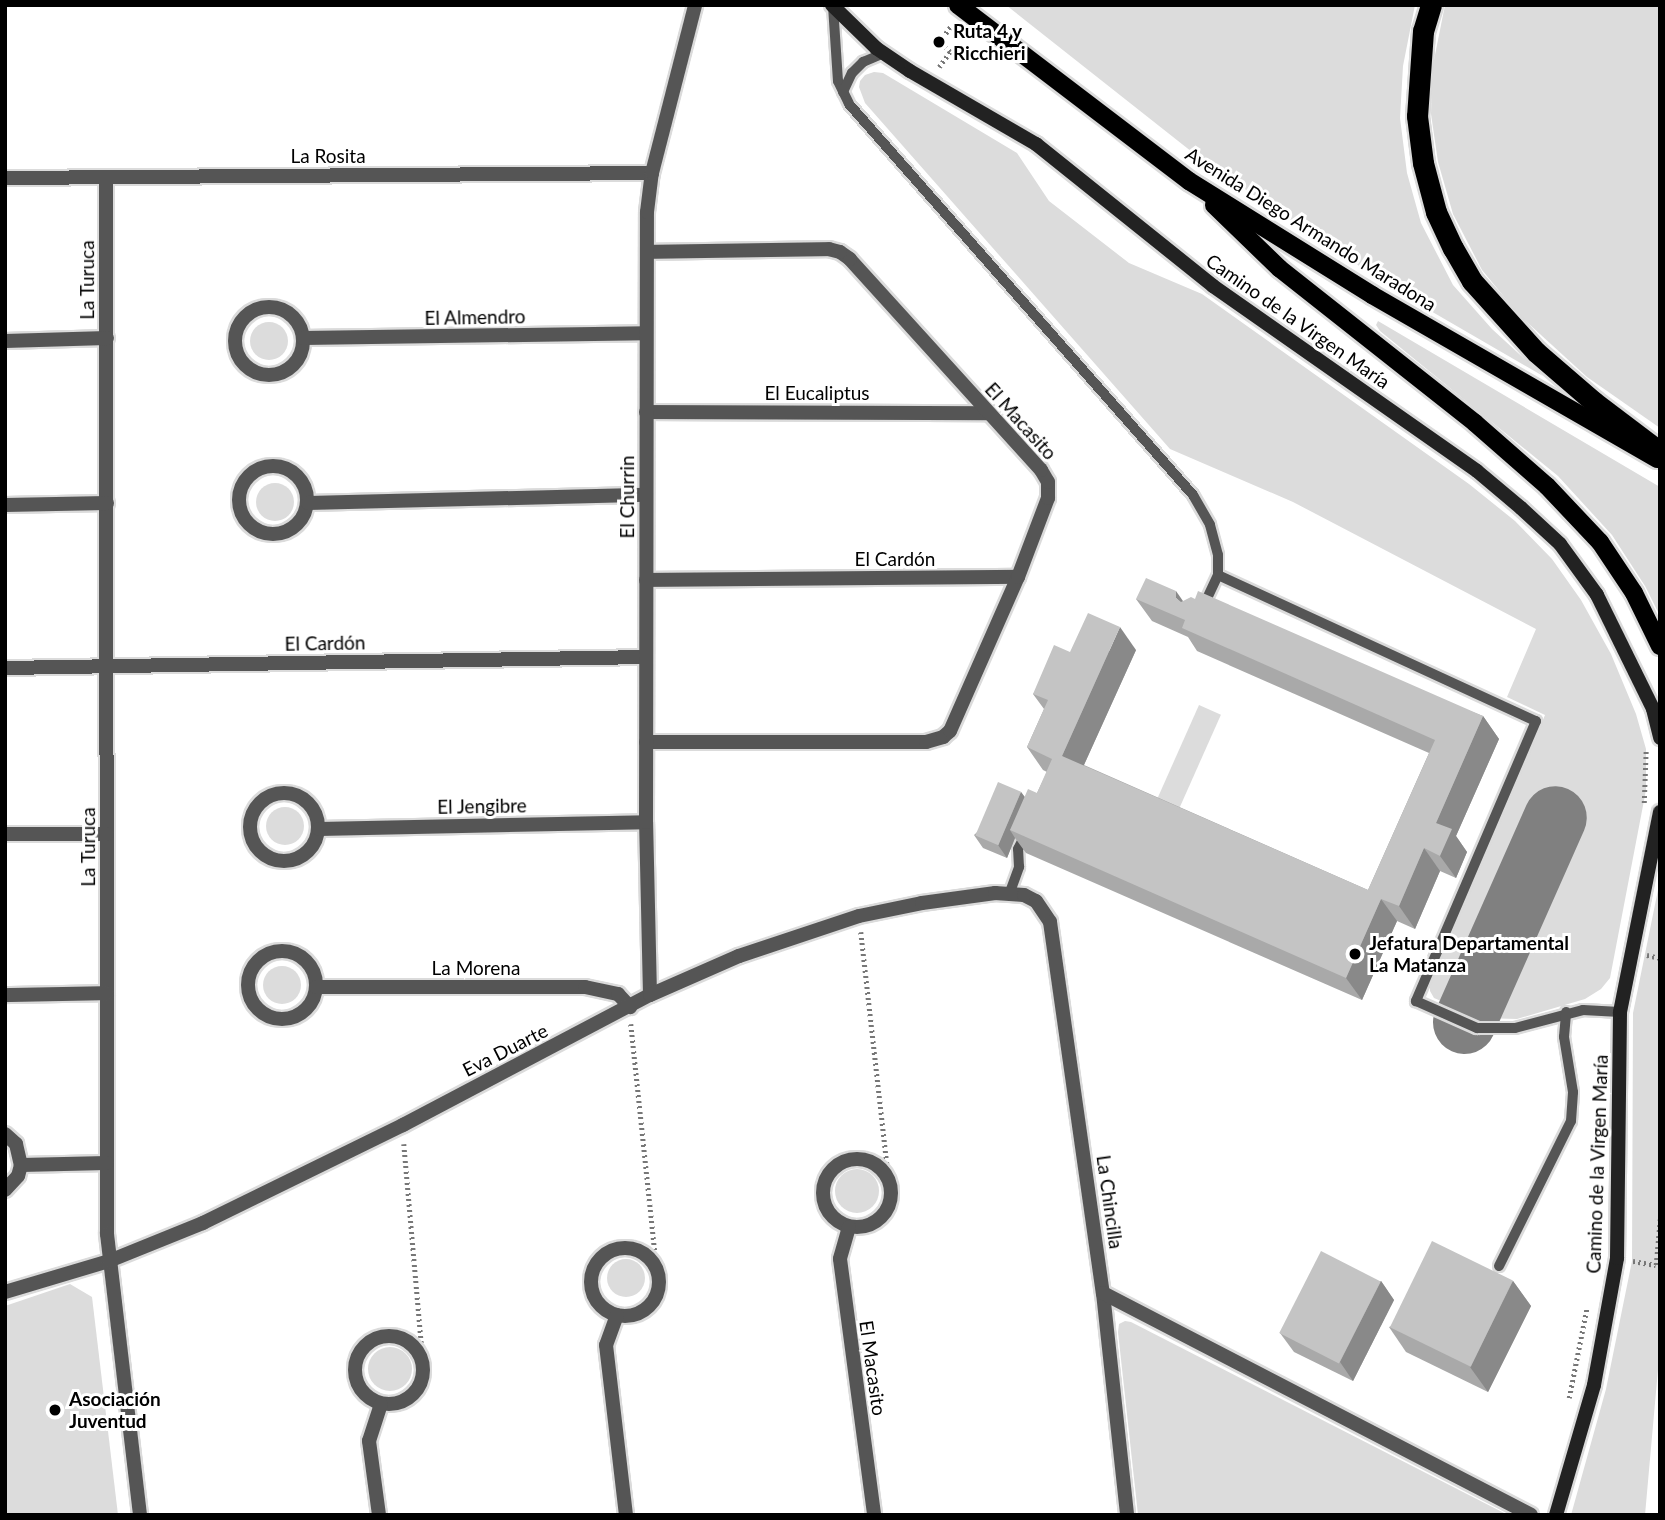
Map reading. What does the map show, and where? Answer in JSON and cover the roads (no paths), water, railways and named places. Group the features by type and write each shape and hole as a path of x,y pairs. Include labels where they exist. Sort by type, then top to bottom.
{"highway":[{"path":"1431,5 1423,32 1417,116 1423,163 1436,212 1453,248 1472,281 1536,352 1594,402 1660,452"}],"main road":[{"name":"Avenida Diego Armando Maradona","path":"960,7 1189,181 1372,295 1660,461"},
{"path":"1189,181 1279,268 1475,423 1547,486 1600,542 1634,593 1660,646"}],"street":[{"name":"El Churrin","path":"650,995 646,822 647,252 652,173 695,5"},
{"name":"Camino de la Virgen María","path":"833,6 884,53 1036,144 1213,286 1477,471 1521,508 1560,544 1597,595 1653,709 1660,738"},
{"name":"La Rosita","path":"5,178 652,173"},
{"name":"La Turuca","path":"106,177 109,1261 140,1515"},
{"name":"El Macasito","path":"646,742 926,742 943,737 950,731 1018,577 1048,498 1048,482 1041,470 850,259 829,249 647,252"},
{"path":"261,307 284,310 300,327 303,338 302,349 291,367 271,375 260,374 242,363 234,343 241,320 261,307"},
{"name":"El Almendro","path":"303,338 646,333"},
{"path":"5,341 107,338"},
{"name":"El Eucaliptus","path":"646,412 987,413"},
{"path":"275,466 286,468 303,482 308,503 299,524 278,534 256,530 247,522 239,500 241,489 254,472 275,466"},
{"path":"308,503 646,495"},
{"path":"5,505 107,503"},
{"name":"El Cardón","path":"646,580 1018,577"},
{"name":"El Cardón","path":"5,668 646,657"},
{"path":"286,792 306,800 318,818 318,829 309,850 289,861 277,860 257,848 250,827 257,806 275,793 286,792"},
{"name":"Camino de la Virgen María","path":"1556,1515 1594,1385 1617,1258 1620,1012 1660,812"},
{"name":"El Jengibre","path":"318,829 646,822"},
{"path":"5,834 107,834"},
{"name":"Eva Duarte","path":"5,1292 109,1261 254,1200 650,995 738,956 859,916 922,903 1010,892 1036,901"},
{"name":"La Chincilla","path":"1036,901 1050,922 1103,1293 1127,1515"},
{"path":"283,950 294,953 311,967 316,988 307,1009 298,1015 275,1019 255,1007 247,985 249,974 262,956 283,950"},
{"name":"La Morena","path":"316,988 585,987 618,994 630,1007"},
{"path":"5,995 107,993"},
{"path":"5,1134 16,1143 21,1165 18,1176 5,1190"},
{"path":"851,1159 863,1160 874,1164 889,1181 892,1192 886,1212 870,1225 849,1227 829,1214 824,1203 825,1181 831,1171 851,1159"},
{"path":"21,1165 107,1163"},
{"name":"El Macasito","path":"849,1227 840,1259 874,1515"},
{"path":"623,1248 637,1250 649,1257 657,1270 659,1284 650,1304 632,1315 617,1315 603,1308 594,1297 590,1284 592,1271 599,1259 610,1251 623,1248"},
{"path":"1103,1293 1531,1515"},
{"path":"617,1315 606,1345 626,1515"},
{"path":"379,1337 402,1338 411,1344 423,1363 423,1374 413,1395 392,1404 381,1404 362,1392 356,1382 356,1360 361,1350 379,1337"},
{"path":"379,1515 369,1441 381,1404"}],"lane":[{"path":"833,6 834,56 843,92 849,104 1193,495 1210,525 1217,555 1218,575 1199,617"},
{"path":"843,92 852,73 863,62 884,53"},
{"path":"1218,575 1536,721 1416,1001 1477,1028 1515,1028 1566,1012 1620,1012"},
{"path":"1010,892 1019,867 1018,849 1032,818"},
{"path":"1499,1266 1571,1121 1573,1093 1564,1037 1566,1012"}],"place":[{"name":"Ruta 4 y Ricchieri","path":"939,42"},
{"name":"Jefatura Departamental La Matanza","path":"1355,954"},
{"name":"Asociación Juventud","path":"55,1410"}]}
